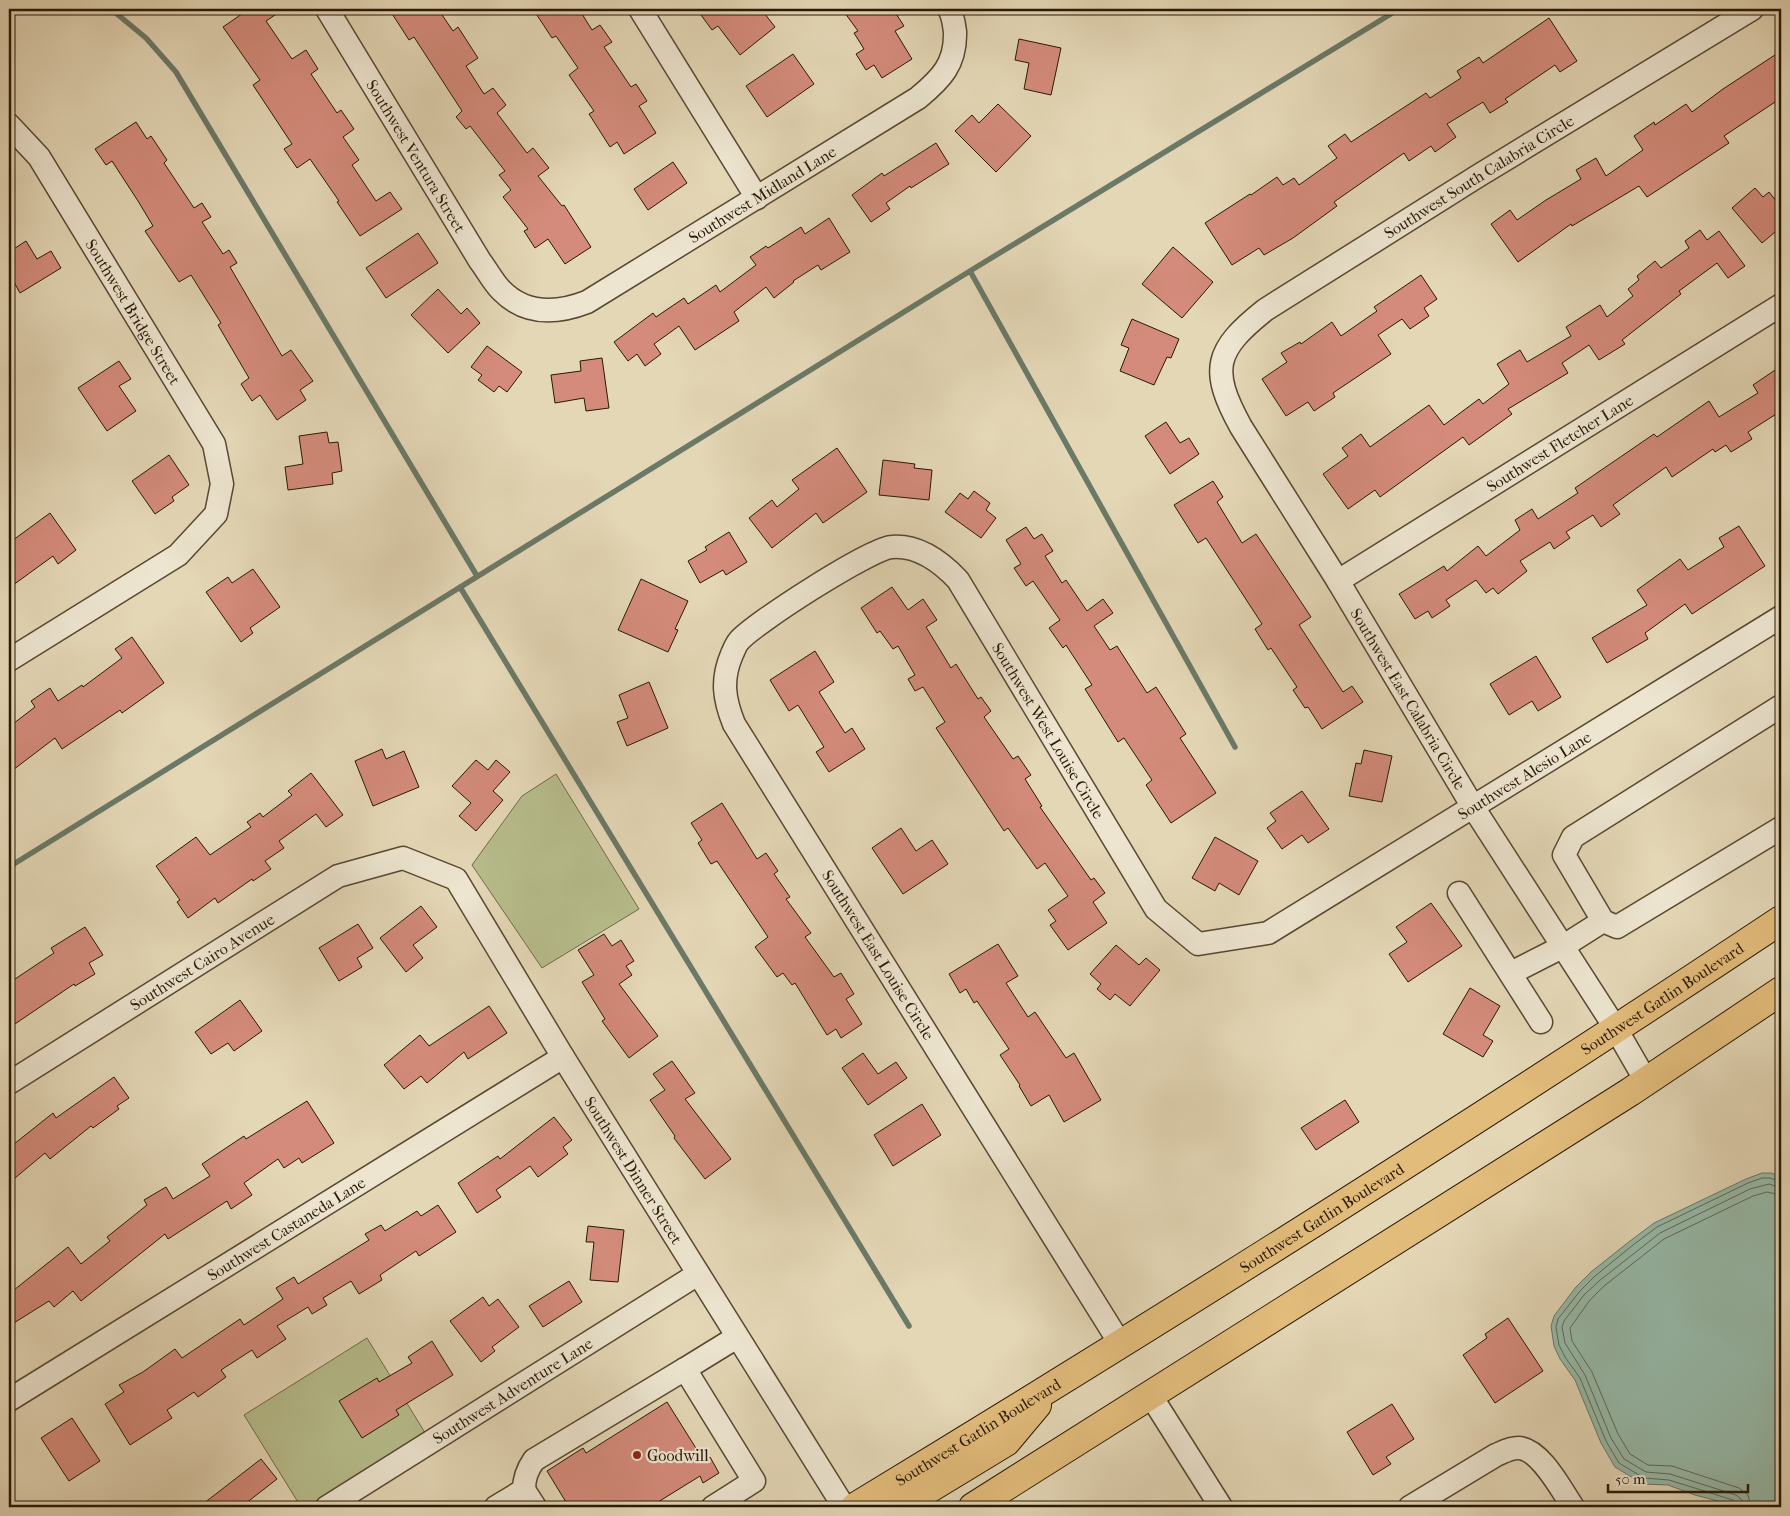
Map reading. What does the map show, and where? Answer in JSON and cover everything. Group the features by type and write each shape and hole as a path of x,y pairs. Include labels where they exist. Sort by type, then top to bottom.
{"main road":[{"name":"Southwest Gatlin Boulevard","path":"855,1507 1121,1345 1616,1029 1781,920"},
{"path":"973,1507 1646,1081 1781,991"},
{"path":"899,1507 1006,1442 1050,1389"}],"street":[{"name":"Southwest Ventura Street","path":"328,9 480,261 499,288 512,300"},
{"path":"640,9 757,198"},
{"name":"Southwest South Calabria Circle","path":"1222,361 1233,338 1265,310 1486,171 1752,9"},
{"name":"Southwest Midland Lane","path":"512,300 537,310 570,308 587,302 918,98 943,74 952,59 955,44 950,10"},
{"name":"Southwest Bridge Street","path":"9,125 39,157 214,444 222,484 216,514 178,555 9,660"},
{"name":"Southwest Fletcher Lane","path":"1338,582 1781,305"},
{"name":"Southwest East Calabria Circle","path":"1222,361 1223,390 1229,405 1473,807 1616,1029 1646,1081"},
{"name":"Southwest West Louise Circle","path":"819,584 878,551 891,547 922,552 936,560 958,580 1156,909 1198,944 1268,933"},
{"name":"Southwest East Louise Circle","path":"819,584 740,640 732,653 724,687 726,703 731,717 1121,1345"},
{"name":"Southwest Alesio Lane","path":"1268,933 1781,617"},
{"path":"1781,706 1573,837 1564,855 1603,921 1617,928 1781,828"},
{"name":"Southwest Dinner Street","path":"402,858 456,879 563,1057 844,1507"},
{"name":"Southwest Cairo Avenue","path":"9,1083 338,876 402,858"},
{"path":"1459,893 1541,1022"},
{"path":"1510,973 1562,946 1603,921"},
{"name":"Southwest Castaneda Lane","path":"9,1400 563,1057"},
{"name":"Southwest Adventure Lane","path":"327,1507 698,1274"},
{"path":"496,1507 530,1499 524,1480 528,1468 534,1460 738,1337"},
{"path":"685,1369 754,1481 713,1507"},
{"path":"1151,1396 1221,1507"},
{"path":"1410,1507 1496,1455 1520,1448 1536,1456 1546,1466 1573,1507"}],"shaded area":[{"path":"556,774 639,909 542,968 472,865 522,796"},
{"path":"367,1338 427,1436 315,1507 301,1507 244,1415"}],"water":[{"path":"1762,1173 1772,1173 1781,1178 1781,1507 1740,1507 1695,1495 1668,1485 1643,1484 1615,1467 1601,1443 1575,1380 1560,1359 1554,1346 1551,1326 1554,1316 1576,1287 1591,1272 1654,1223"}],"building":[{"path":"249,9 284,9 266,21 292,59 306,50 318,69 311,74 337,113 341,110 354,129 343,137 359,160 352,165 376,201 390,192 402,209 360,236 310,159 297,168 284,149 292,144 253,85 260,80 223,27"},
{"path":"389,9 438,9 453,31 458,27 478,58 466,66 484,94 493,88 506,105 497,113 527,153 533,148 549,168 538,176 562,206 564,205 591,247 565,264 548,239 535,248 524,231 528,229 503,197 511,190 499,175 505,171 470,126 466,129 456,117 462,111 414,37 409,40"},
{"path":"533,9 579,9 592,30 600,25 612,42 604,47 631,87 636,84 647,101 639,106 656,133 624,154 617,142 610,147 589,114 594,111 569,75 578,68 556,36 552,38"},
{"path":"709,9 761,9 775,27 740,55 718,26 712,30 701,15"},
{"path":"842,9 893,9 904,26 895,31 912,59 882,78 874,65 866,70 856,54 864,49 854,33 858,31"},
{"path":"1549,18 1577,61 1560,72 1555,65 1505,99 1508,102 1490,113 1483,102 1447,124 1456,137 1435,152 1431,146 1409,161 1404,153 1334,202 1337,206 1293,238 1264,255 1259,248 1232,265 1205,223 1277,177 1283,185 1294,178 1299,185 1337,158 1328,146 1345,134 1351,142 1426,93 1430,98 1461,78 1457,71 1479,57 1483,63"},
{"path":"1019,39 1061,48 1051,95 1024,89 1029,63 1015,60"},
{"path":"1781,51 1781,98 1724,136 1729,143 1647,197 1639,186 1572,226 1571,224 1518,262 1491,224 1510,210 1517,220 1581,179 1576,170 1596,158 1606,176 1643,150 1634,136 1654,122 1655,125 1686,104 1692,112"},
{"path":"793,54 814,84 767,117 746,86"},
{"path":"998,104 1031,136 996,172 955,131 972,115 979,123"},
{"path":"136,122 147,139 151,136 167,160 164,163 194,208 202,203 211,217 202,222 223,254 229,250 237,263 230,267 282,356 291,350 313,381 300,390 306,400 277,420 260,395 252,401 241,384 249,378 218,325 221,323 191,275 179,282 145,231 153,226 138,201 112,161 106,165 95,149"},
{"path":"936,143 949,164 911,188 910,186 886,203 890,209 871,222 852,195 882,173 884,176"},
{"path":"673,162 687,183 648,210 634,189"},
{"path":"1755,188 1763,197 1769,192 1781,207 1781,227 1762,243 1732,208"},
{"path":"829,218 850,252 821,270 818,265 793,281 774,298 766,287 734,312 739,321 695,350 679,326 654,344 661,354 645,366 637,354 628,361 614,342 653,313 656,317 684,298 688,304 716,285 720,292 756,265 750,257 766,246 768,248 801,227 805,234"},
{"path":"1700,230 1707,240 1719,231 1745,266 1728,278 1717,263 1679,291 1681,294 1622,340 1625,344 1599,360 1589,345 1562,363 1568,373 1508,409 1512,414 1469,445 1463,437 1380,497 1375,490 1348,509 1323,474 1348,456 1342,448 1361,434 1370,447 1429,405 1444,425 1479,399 1483,404 1509,384 1497,364 1520,350 1527,362 1571,336 1566,327 1600,305 1607,317 1633,296 1628,289 1639,280 1637,276 1655,261 1661,268 1689,248 1685,241"},
{"path":"418,233 438,263 386,298 366,268"},
{"path":"26,241 37,259 51,251 61,268 20,293 9,273 9,252"},
{"path":"1173,247 1213,282 1182,318 1142,284"},
{"path":"1421,275 1437,299 1424,308 1429,316 1410,329 1402,319 1378,335 1391,354 1333,393 1335,397 1314,411 1308,402 1286,416 1262,379 1287,362 1281,353 1300,342 1301,344 1332,322 1341,336 1377,311 1374,307"},
{"path":"438,289 461,314 467,308 480,323 448,353 411,315"},
{"path":"1132,319 1179,339 1171,358 1167,357 1154,385 1120,371 1129,348 1121,345"},
{"path":"487,346 522,372 507,392 499,386 494,392 478,380 482,375 471,367"},
{"path":"602,358 609,408 586,411 584,398 555,403 551,375 581,371 580,361"},
{"path":"119,361 131,379 119,386 136,411 107,431 78,388"},
{"path":"1781,366 1781,411 1748,432 1752,439 1731,452 1726,445 1715,452 1713,449 1672,477 1666,467 1613,505 1620,514 1601,527 1593,515 1566,532 1570,538 1554,549 1550,542 1520,561 1527,571 1498,594 1493,588 1486,593 1476,580 1446,600 1450,606 1432,618 1428,611 1415,619 1399,594 1444,566 1447,571 1478,546 1486,556 1520,530 1515,520 1532,509 1538,519 1578,493 1575,488 1654,434 1657,437 1709,401 1719,417 1758,393 1753,385"},
{"path":"1166,422 1180,443 1189,438 1199,454 1170,474 1145,436"},
{"path":"327,432 329,443 338,442 342,471 332,473 333,484 288,490 285,467 303,464 299,436"},
{"path":"837,448 867,492 823,523 816,513 772,548 749,518 772,500 777,507 799,489 792,480"},
{"path":"169,455 189,485 172,497 174,501 155,514 132,481"},
{"path":"883,460 915,464 914,468 932,470 929,500 879,495"},
{"path":"1213,481 1223,497 1217,502 1242,543 1256,534 1311,617 1299,625 1343,692 1352,686 1363,702 1322,729 1308,707 1305,708 1293,690 1297,687 1271,648 1268,650 1255,629 1262,624 1206,538 1198,543 1174,505"},
{"path":"974,491 990,503 986,510 996,518 981,538 945,512 960,493 968,499"},
{"path":"50,513 76,550 58,564 53,556 9,588 9,543"},
{"path":"1739,526 1765,566 1692,614 1685,604 1645,633 1648,639 1607,663 1592,638 1647,605 1637,590 1680,559 1688,570 1724,547 1719,538"},
{"path":"1026,527 1034,539 1042,534 1053,551 1045,556 1062,583 1066,580 1087,611 1103,599 1113,613 1094,626 1110,650 1117,646 1147,693 1156,687 1186,734 1180,738 1216,793 1171,823 1146,785 1152,780 1124,738 1118,742 1085,689 1092,685 1066,645 1063,648 1049,628 1060,620 1033,581 1026,586 1014,568 1021,564 1006,540"},
{"path":"729,532 747,562 726,575 723,570 700,583 688,561 707,550 705,547"},
{"path":"253,569 280,607 250,628 253,633 241,642 206,592 228,577 232,583"},
{"path":"641,579 688,601 675,629 678,630 668,652 618,630"},
{"path":"892,587 908,610 923,599 937,620 926,627 951,668 956,664 978,699 981,697 991,711 984,717 1013,759 1018,756 1031,775 1025,779 1042,806 1040,807 1091,880 1094,878 1105,893 1093,902 1107,923 1068,950 1050,925 1056,921 1048,910 1068,896 1045,863 1037,869 1008,828 1004,831 936,728 945,722 923,687 915,691 908,679 915,675 898,646 893,649 880,631 877,633 861,608"},
{"path":"132,637 164,683 122,713 120,710 62,749 55,738 9,773 9,727 35,707 31,701 50,688 58,701 82,685 83,687 122,658 115,649"},
{"path":"815,651 834,682 819,692 845,733 852,728 865,749 829,772 816,752 824,747 798,705 789,711 770,680"},
{"path":"1536,656 1561,697 1538,711 1532,701 1509,715 1490,684"},
{"path":"649,682 668,728 627,746 617,722 628,718 619,695"},
{"path":"382,749 386,759 404,751 419,787 373,806 355,761"},
{"path":"1364,750 1392,756 1382,802 1349,796 1356,763 1361,764"},
{"path":"476,760 488,770 496,760 510,772 493,791 503,800 476,831 459,816 471,803 452,786"},
{"path":"311,773 343,815 326,827 316,814 279,841 284,848 265,861 271,869 253,881 252,879 218,903 215,898 188,918 177,902 180,900 156,866 196,837 210,855 251,827 247,822 260,813 263,817 292,795 288,791"},
{"path":"1302,791 1329,829 1308,843 1302,835 1282,849 1267,828 1276,821 1270,813"},
{"path":"722,803 757,859 766,853 778,871 774,874 790,897 786,899 811,933 805,937 834,977 841,973 854,994 846,999 862,1024 841,1038 836,1029 827,1035 795,983 792,985 783,973 777,977 755,947 768,937 717,861 711,864 698,843 702,840 691,823"},
{"path":"901,828 916,851 932,840 948,864 903,894 872,848"},
{"path":"1215,837 1258,861 1239,895 1219,883 1215,891 1192,878"},
{"path":"1431,903 1462,946 1408,982 1389,954 1407,942 1396,927"},
{"path":"421,906 437,927 413,945 423,958 406,972 380,938"},
{"path":"358,924 373,948 357,958 362,967 339,981 319,948"},
{"path":"85,927 103,955 89,963 95,974 75,986 74,984 9,1028 9,983 54,953 51,948"},
{"path":"604,934 612,946 621,940 634,961 626,966 632,975 619,984 658,1036 629,1058 602,1021 605,1019 582,982 594,975 578,950"},
{"path":"998,944 1018,976 1006,983 1028,1017 1035,1012 1066,1058 1074,1053 1101,1100 1064,1122 1049,1095 1031,1106 1020,1085 1000,1055 1009,1049 977,1001 974,1003 966,989 960,993 949,974"},
{"path":"1116,945 1139,965 1146,958 1160,970 1130,1006 1115,994 1110,1000 1097,989 1101,984 1090,974"},
{"path":"1470,988 1500,1006 1483,1035 1493,1041 1483,1057 1443,1034"},
{"path":"240,1000 262,1031 234,1051 228,1043 211,1054 195,1032"},
{"path":"489,1006 507,1033 468,1059 464,1052 427,1083 421,1076 404,1089 384,1065 420,1035 429,1046"},
{"path":"863,1053 878,1074 896,1062 907,1078 868,1105 842,1068"},
{"path":"672,1061 695,1093 685,1099 731,1159 705,1179 674,1138 675,1136 650,1100 665,1090 653,1074"},
{"path":"114,1077 129,1098 117,1106 119,1109 93,1128 91,1126 50,1159 45,1153 9,1183 9,1148 53,1113 56,1118"},
{"path":"1345,1100 1359,1122 1316,1150 1301,1128"},
{"path":"307,1101 334,1143 302,1163 299,1158 284,1168 278,1159 244,1183 252,1195 231,1209 227,1201 168,1239 165,1234 81,1301 73,1291 54,1307 49,1301 9,1326 9,1294 68,1247 81,1264 110,1241 107,1237 147,1205 144,1200 166,1187 173,1199 210,1176 202,1164 244,1136 246,1139"},
{"path":"922,1104 941,1135 893,1166 874,1135"},
{"path":"554,1117 572,1140 563,1147 568,1154 538,1177 530,1166 496,1190 501,1197 477,1213 458,1183 498,1156 500,1159"},
{"path":"438,1205 456,1232 419,1256 416,1251 380,1275 382,1280 359,1294 351,1281 323,1298 327,1305 312,1314 308,1307 277,1326 286,1339 257,1358 252,1350 221,1370 226,1377 198,1397 194,1392 167,1410 172,1418 130,1445 105,1404 124,1392 119,1385 143,1372 175,1349 182,1358 240,1319 244,1325 283,1299 276,1288 294,1277 298,1284 369,1240 365,1234 381,1225 385,1231 417,1211 421,1216"},
{"path":"588,1226 624,1230 618,1282 590,1280 594,1242 586,1242"},
{"path":"569,1281 582,1302 543,1327 529,1306"},
{"path":"483,1297 489,1306 498,1299 519,1327 492,1347 495,1351 481,1362 450,1321"},
{"path":"1508,1318 1543,1371 1495,1403 1463,1355 1487,1338 1485,1334"},
{"path":"432,1341 453,1375 396,1410 399,1415 362,1438 339,1401 377,1378 379,1382 412,1363 408,1357"},
{"name":"Goodwill","path":"667,1402 704,1461 710,1457 719,1473 703,1483 700,1476 650,1507 569,1507 547,1471 583,1448 586,1453"},
{"path":"1392,1404 1414,1439 1386,1457 1391,1464 1373,1475 1347,1432"},
{"path":"72,1418 100,1461 69,1481 41,1438"},
{"path":"261,1459 277,1479 241,1507 199,1507"}],"waterway":[{"path":"111,9 146,38 176,72 477,576"},
{"path":"9,867 970,271 1399,9"},
{"path":"970,271 1235,747"},
{"path":"460,587 909,1326"}],"place":[{"name":"Goodwill","path":"637,1455"}]}
